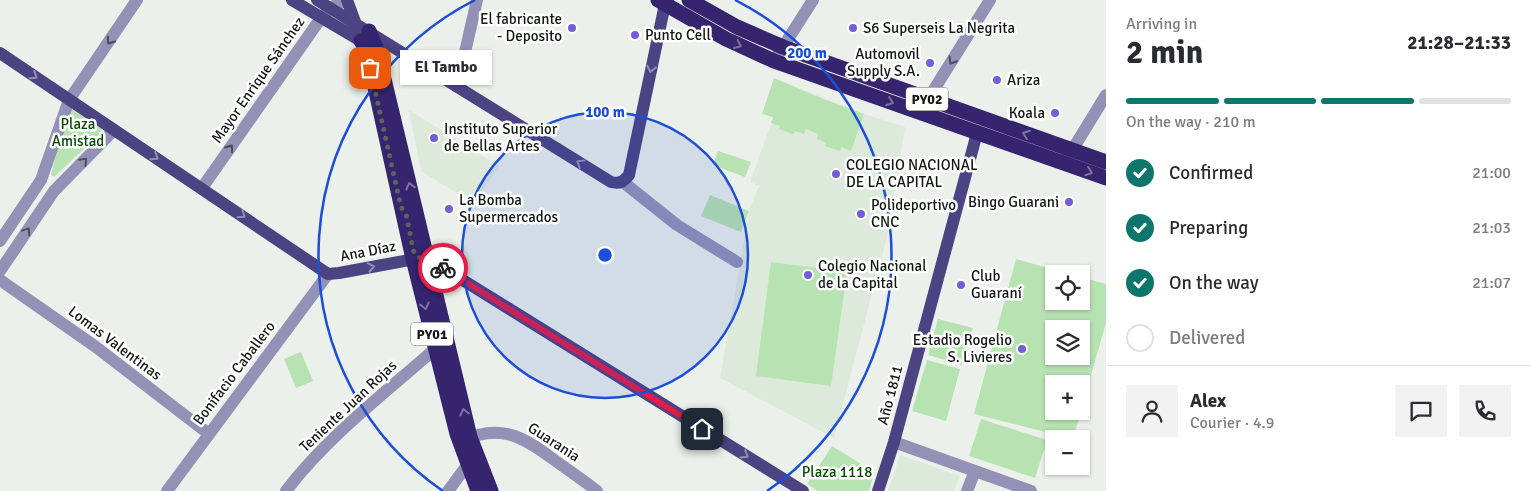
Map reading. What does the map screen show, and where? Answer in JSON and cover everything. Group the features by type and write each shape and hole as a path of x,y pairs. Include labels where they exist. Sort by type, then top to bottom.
{"highway":[{"name":"PY02","path":"689,0 737,27 783,47 1106,162"},
{"name":"PY02","path":"664,1 726,39 774,60 1106,178"},
{"name":"PY01","path":"365,36 401,207 420,259 465,439 468,464 478,491"},
{"name":"PY01","path":"365,36 377,50 420,259 436,348 465,439 491,491"}],"main road":[{"path":"292,0 356,24"},
{"path":"317,0 326,13 457,87 611,182 617,183 624,182 629,175 664,1"},
{"path":"347,0 356,24 365,36"},
{"path":"357,0 358,14 364,25 365,36"},
{"name":"Ana Díaz","path":"0,53 328,274 339,274 420,259"},
{"name":"Año 1811","path":"878,491 894,442 977,133"},
{"path":"420,259 516,313 803,491"}],"street":[{"path":"0,241 41,180 69,100 137,0"},
{"name":"Mayor Enrique Sánchez","path":"202,188 326,13 347,0"},
{"path":"457,87 477,0"},
{"path":"774,60 813,0"},
{"path":"928,99 990,0"},
{"path":"1064,163 1106,95"},
{"path":"0,271 54,191 114,130"},
{"path":"41,180 54,191"},
{"path":"624,182 677,225 737,262"},
{"name":"Bonifacio Caballero","path":"167,491 328,274"},
{"name":"Lomas Valentinas","path":"0,280 96,347 209,434"},
{"name":"Teniente Juan Rojas","path":"286,491 322,449 436,348"},
{"name":"Guarania","path":"465,439 494,432 514,435 530,442 597,491"},
{"path":"894,442 1031,491"},
{"path":"448,491 468,464"},
{"path":"967,491 975,471"}],"shaded area":[{"name":"Colegio Nacional de la Capital","path":"786,83 864,114 905,127 887,237 834,438 720,378 750,208 759,186 750,182"},
{"name":"Instituto Superior de Bellas Artes","path":"409,110 499,166 474,204 421,171"},
{"path":"900,455 960,476 954,491 888,491"}],"green space":[{"path":"774,78 864,114 851,151 842,147 840,151 825,146 826,143 817,139 818,134 806,129 804,134 795,131 793,134 779,129 780,126 771,123 773,117 762,114"},
{"name":"Plaza Amistad","path":"70,108 102,129 102,132 54,177 51,175 68,109"},
{"path":"718,151 751,162 745,177 713,165"},
{"path":"710,195 749,211 741,232 701,216"},
{"name":"Estadio Rogelio S. Livieres","path":"1016,259 1045,267 1045,310 1090,310 1090,280 1106,284 1106,323 1090,379 1090,375 1045,375 1045,420 1078,420 1076,430 1045,430 1045,432 974,414"},
{"path":"771,262 847,272 831,386 756,376"},
{"path":"938,319 973,328 962,365 928,355"},
{"path":"301,352 313,381 296,388 284,359"},
{"path":"927,360 960,369 946,421 912,411"},
{"path":"981,419 1045,439 1045,446 1035,478 969,456"},
{"name":"Plaza 1118","path":"832,446 874,472 869,491 818,491 807,484"}],"way so far":[{"path":"370,68 401,207 406,214 414,253 420,258 436,263 443,268"}],"place":[{"name":"El fabricante - Deposito","path":"572,28"},
{"name":"S6 Superseis La Negrita","path":"853,28"},
{"name":"Punto Cell","path":"635,35"},
{"name":"Automovil Supply S.A.","path":"930,63"},
{"name":"El Tambo","path":"370,68"},
{"name":"Ariza","path":"997,80"},
{"name":"Koala","path":"1055,113"},
{"name":"Instituto Superior de Bellas Artes","path":"434,138"},
{"name":"COLEGIO NACIONAL DE LA CAPITAL","path":"836,174"},
{"name":"Bingo Guarani","path":"1069,202"},
{"name":"La Bomba Supermercados","path":"449,209"},
{"name":"Polideportivo CNC","path":"861,214"},
{"name":"Colegio Nacional de la Capital","path":"808,275"},
{"name":"Club Guaraní","path":"961,285"},
{"name":"Estadio Rogelio S. Livieres","path":"1022,349"}],"route":[{"path":"443,268 702,429"}]}
